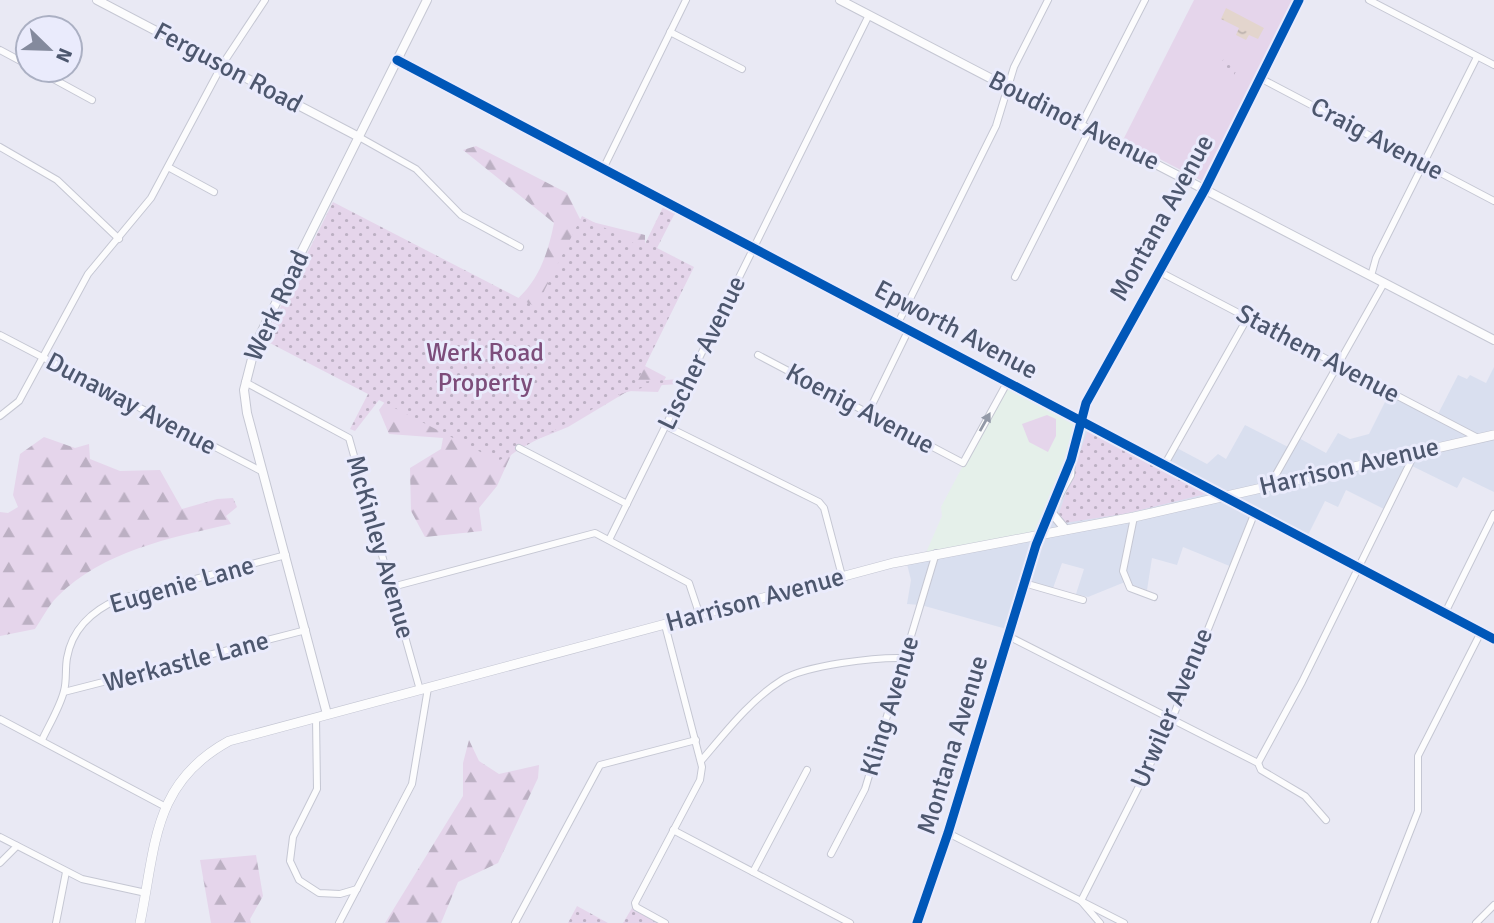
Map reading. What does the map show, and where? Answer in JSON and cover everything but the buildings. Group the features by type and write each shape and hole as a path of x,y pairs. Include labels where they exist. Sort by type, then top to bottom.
{"main road":[{"name":"Harrison Avenue","path":"140,923 164,806 184,777 212,750 241,737 937,552 1040,536 1134,517 1494,435"}],"street":[{"name":"Ferguson Road","path":"97,0 359,137"},
{"path":"0,416 19,401 80,285 140,214 222,65 265,0"},
{"name":"Werk Road","path":"327,714 307,630 247,413 245,382 256,343 427,0"},
{"path":"604,167 687,0"},
{"name":"Boudinot Avenue","path":"840,0 1494,340"},
{"path":"898,323 996,126 1014,68 1048,0"},
{"path":"1015,277 1145,0"},
{"name":"Montana Avenue","path":"917,923 948,833 1024,583 1071,460 1090,393 1205,189 1299,0"},
{"path":"1369,0 1494,65"},
{"name":"Lischer Avenue","path":"609,540 869,15"},
{"path":"670,32 742,69"},
{"path":"1371,276 1377,258 1477,57"},
{"name":"Epworth Avenue","path":"397,60 1494,639"},
{"name":"Craig Avenue","path":"1260,78 1494,201"},
{"path":"63,84 92,100"},
{"path":"359,137 416,169 461,215 520,247"},
{"path":"0,147 57,180 119,239"},
{"path":"168,167 214,192"},
{"name":"Stathem Avenue","path":"1158,271 1479,438"},
{"path":"1270,485 1384,283"},
{"path":"1165,464 1248,317"},
{"path":"867,413 909,329"},
{"name":"Dunaway Avenue","path":"0,335 263,472"},
{"name":"Koenig Avenue","path":"758,355 963,463 1008,381"},
{"name":"McKinley Avenue","path":"245,382 349,438 424,689 412,784 339,923"},
{"path":"666,426 819,502 824,508 842,576"},
{"path":"519,449 627,505"},
{"path":"1258,763 1268,750 1415,453"},
{"path":"1051,512 1066,530"},
{"name":"Urwiler Avenue","path":"1080,901 1171,719 1255,512"},
{"path":"1445,613 1494,514"},
{"path":"1134,517 1125,580 1134,590 1154,597"},
{"path":"392,587 595,533 689,583 699,615"},
{"name":"Kling Avenue","path":"831,854 865,789 937,552"},
{"name":"Eugenie Lane","path":"42,740 64,692 66,660 72,640 83,624 100,608 118,599 286,555"},
{"path":"1024,583 1083,600"},
{"path":"664,625 701,761 700,780 635,903 636,908 665,923"},
{"name":"Werkastle Lane","path":"64,692 307,630"},
{"path":"1374,923 1416,819 1418,757 1481,632"},
{"path":"1008,636 1258,763 1261,770 1311,801 1326,820"},
{"path":"701,761 734,722 782,680 833,665 905,658"},
{"path":"316,717 317,789 293,837 290,861 299,880 312,890 332,895 357,888"},
{"path":"0,719 164,806"},
{"path":"515,923 600,765 696,740"},
{"path":"753,872 807,770"},
{"path":"673,830 850,923"},
{"path":"948,833 1124,923"},
{"path":"0,837 65,872 93,882 146,893"},
{"path":"0,863 17,846"},
{"path":"56,923 65,872"},
{"path":"1080,901 1100,923"},
{"path":"1476,923 1494,905"}],"shaded area":[{"path":"1494,367 1494,492 1463,477 1457,488 1410,465 1388,511 1346,490 1338,507 1325,501 1306,539 1255,512 1232,567 1183,547 1177,565 1152,558 1147,590 1125,582 1088,597 1076,594 1084,569 1062,563 1052,591 1024,583 1010,630 921,605 907,604 911,580 906,560 937,553 1081,420 1165,464 1175,447 1207,464 1218,454 1226,459 1245,425 1290,448 1297,437 1326,453 1338,433 1350,439 1369,434 1390,392 1437,416 1458,375 1467,379 1470,375 1486,383"},
{"path":"1008,381 1081,420 1040,535 925,555 942,516 941,507"}],"green space":[{"path":"1194,0 1295,0 1204,182 1123,140"},
{"path":"1224,58 1239,66 1234,75 1219,67"},
{"path":"476,146 567,193 580,219 645,235 645,256 683,273 645,366 666,377 658,392 628,391 568,427 526,444 511,455 497,486 479,508 482,531 425,537 411,511 410,468 441,449 443,438 389,434 379,410 420,359 505,309 521,296 546,255 554,223 463,150"},
{"name":"Werk Road Property","path":"333,202 536,307 582,216 643,248 663,207 675,213 657,248 694,267 637,382 680,379 678,384 649,386 620,394 498,461 379,400 355,431 350,429 368,394 264,340"},
{"path":"1047,415 1056,419 1056,436 1048,452 1029,442 1022,424"},
{"path":"1087,432 1093,432 1204,490 1206,494 1124,514 1064,523 1058,516"},
{"path":"44,437 75,448 89,444 90,459 120,471 160,470 182,509 217,499 233,498 237,507 226,516 231,524 161,541 116,557 75,581 57,597 35,629 0,636 0,512 8,513 18,507 13,495 20,454"},
{"path":"469,740 479,761 499,774 539,765 538,778 498,863 458,882 441,923 385,923 463,796 463,763"},
{"path":"256,855 263,896 250,919 251,923 211,923 200,860"},
{"path":"635,903 665,923 623,923"},
{"path":"577,906 608,923 568,923"}],"water":[{"path":"1226,8 1264,28 1258,39 1249,35 1246,40 1236,35 1239,28 1221,19"}],"cycle path":[{"path":"917,923 948,833 1036,545 1071,460 1086,403 1205,189 1299,0"},
{"path":"397,60 1494,639"}]}
